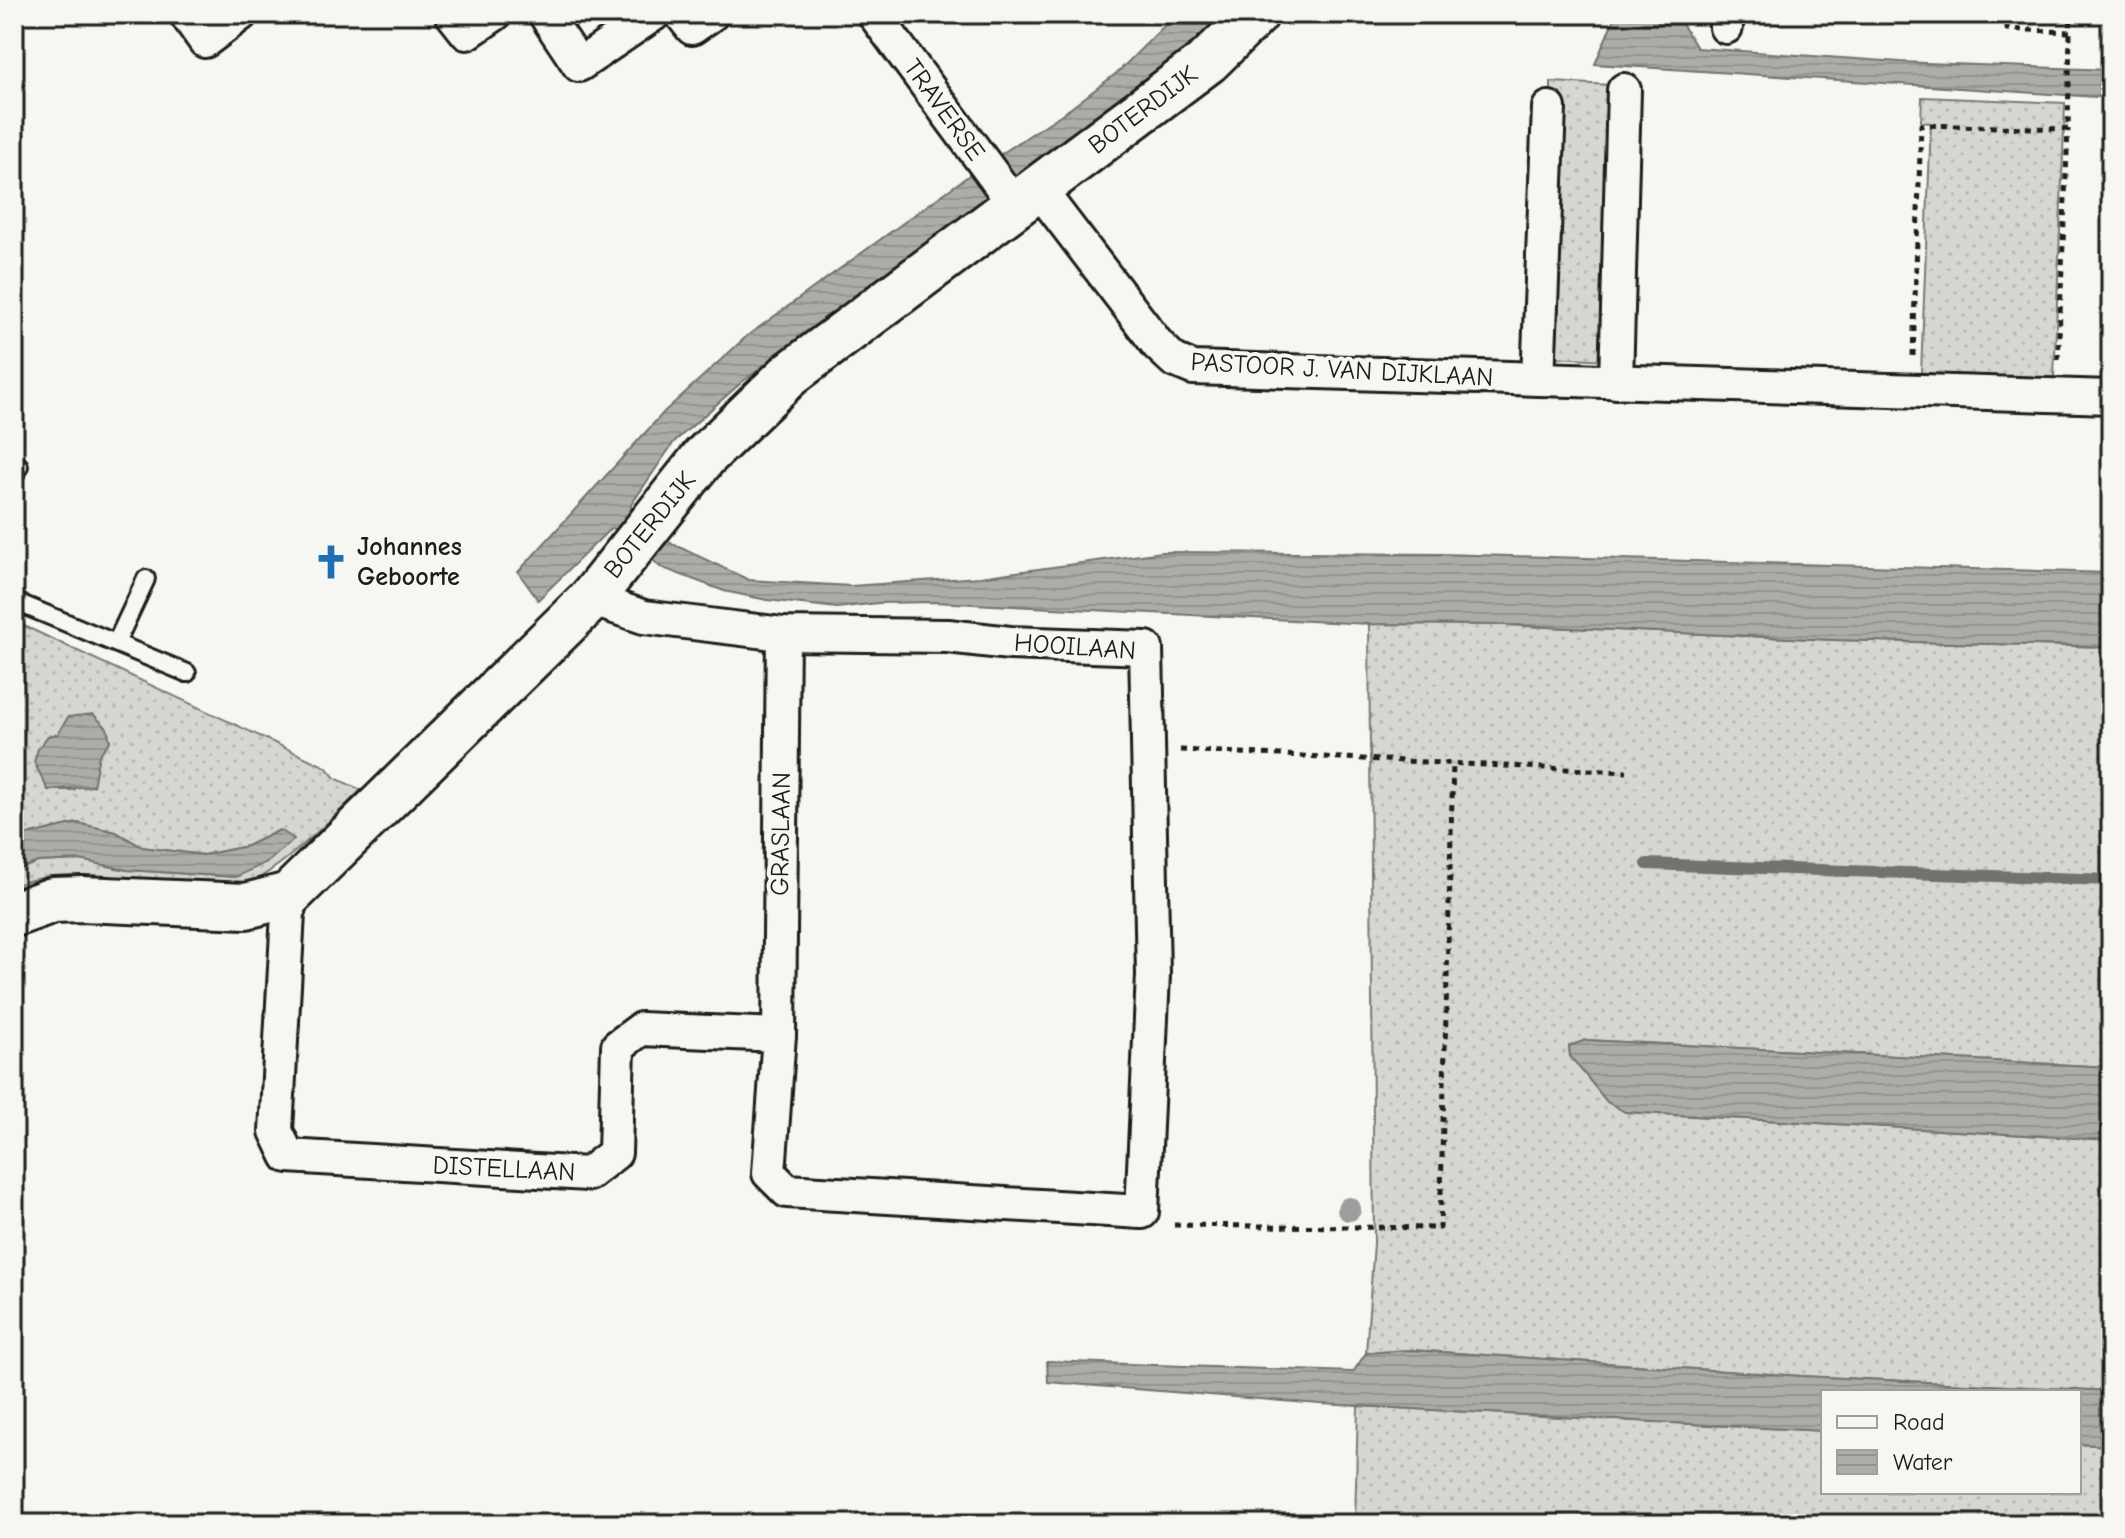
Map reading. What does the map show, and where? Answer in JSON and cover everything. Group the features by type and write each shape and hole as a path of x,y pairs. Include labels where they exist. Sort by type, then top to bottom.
{"street":[{"path":"186,14 205,41 241,14"},
{"path":"452,14 467,33 495,14"},
{"path":"545,14 579,65 654,14"},
{"path":"681,14 692,28 712,14"},
{"name":"TRAVERSE","path":"874,14 978,156 1020,196"},
{"name":"BOTERDIJK","path":"289,895 591,599 704,457 790,374 1020,196 1208,61 1256,14"},
{"path":"1616,382 1624,90"},
{"path":"1538,379 1549,108"},
{"name":"PASTOOR J. VAN DIJKLAAN","path":"1020,196 1158,345 1174,360 1193,368 2111,397"},
{"name":"HOOILAAN","path":"591,599 644,617 783,634 948,636 1010,643 1146,648 1153,975 1142,1212"},
{"name":"GRASLAAN","path":"779,1035 783,634"},
{"path":"14,914 53,900 246,906 289,895"},
{"name":"DISTELLAAN","path":"289,895 276,1131 288,1156 588,1174 615,1153 618,1046 641,1029 779,1035"},
{"path":"779,1035 769,1173 787,1191 1142,1212"}],"lane":[{"path":"116,643 146,579"},
{"path":"14,601 187,673"}],"path":[{"path":"2008,14 2007,29 2070,32"},
{"path":"2055,396 2071,14"},
{"path":"1912,392 1921,125 2068,129"},
{"path":"1150,748 1627,772"},
{"path":"1142,1212 1168,1225 1440,1228 1453,763"}],"shaded area":[{"path":"1551,82 1632,86 1609,360 1551,357 1562,98 1551,97"},
{"path":"1922,97 2065,103 2054,378 1921,373 1931,123 1921,122"},
{"path":"18,623 326,767 335,778 361,790 284,860 267,873 237,887 79,876 32,880 14,886 14,871 38,862 80,860 127,870 236,877 280,830 247,846 204,855 142,847 116,832 77,823 14,838 14,631","holes":["58,734 109,740 74,790 49,790 38,749 48,736"]},
{"path":"1369,624 1506,625 1833,640 2111,647 2111,1067 1586,1040 1569,1047 1570,1056 1625,1112 2111,1140 2111,1391 1802,1376 1410,1350 1366,1353 1374,1243"},
{"path":"1358,1406 1821,1431 1821,1494 2081,1494 2081,1444 2111,1446 2111,1524 1355,1524"}],"water":[{"path":"1176,14 1229,14 1070,147 981,207 742,382 674,442 631,505 632,516 662,539 749,580 851,586 980,577 1162,552 1441,554 2111,573 2111,647 1833,640 1506,625 1369,624 934,602 878,603 837,608 767,600 724,591 660,567 622,530 611,528 538,600 518,572 665,411 747,336 1118,72"},
{"path":"1616,14 1676,14 1697,48 1900,62 2111,70 2111,98 1595,64"},
{"path":"93,714 107,728 110,741 99,755 93,786 48,790 34,762 38,749 48,736 58,734 68,717"},
{"path":"77,823 116,832 142,847 203,855 247,846 280,830 294,839 269,861 236,877 127,870 80,860 38,862 14,871 14,838"},
{"path":"1586,1040 2111,1067 2111,1140 1625,1112 1607,1102 1570,1056 1569,1046"},
{"path":"1410,1350 1802,1376 2111,1391 2111,1446 2081,1444 2081,1390 1821,1390 1821,1431 1320,1404 1048,1382 1047,1361 1353,1372 1366,1353"}],"waterway":[{"path":"1647,864 2111,880"}],"place":[{"name":"Johannes Geboorte","path":"331,562"}]}
